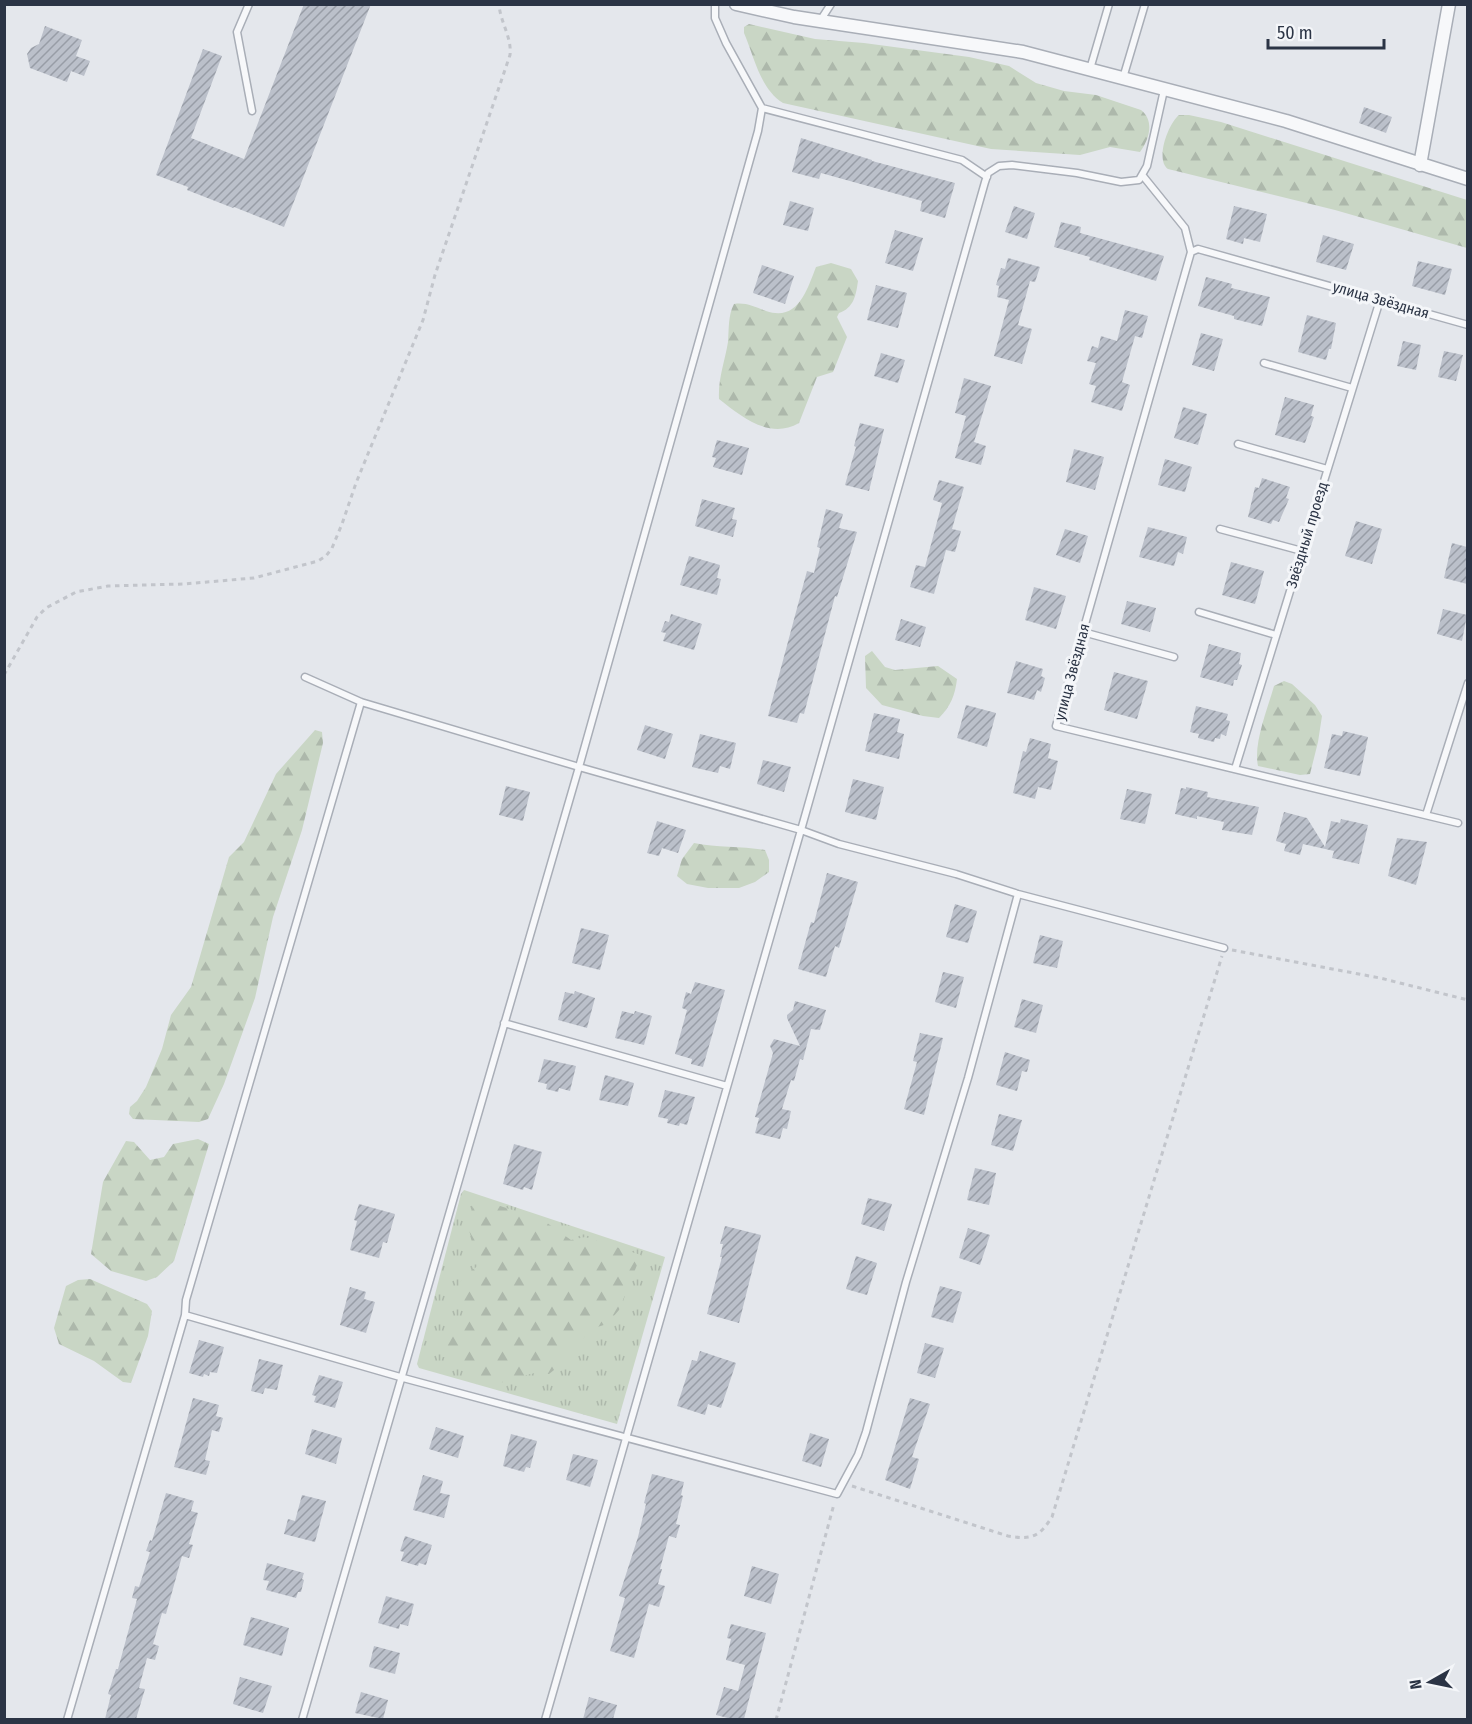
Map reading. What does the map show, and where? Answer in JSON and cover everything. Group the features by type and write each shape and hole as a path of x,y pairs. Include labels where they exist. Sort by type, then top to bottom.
{"street":[{"path":"736,4 820,21 1023,52 1286,121 1467,179"},
{"path":"1420,165 1449,4"}],"lane":[{"path":"249,4 237,32 252,111"},
{"path":"302,1719 579,767 754,143 762,108 726,43 715,18 715,4"},
{"path":"820,21 831,4"},
{"path":"1090,69 1109,4"},
{"path":"1123,78 1145,4"},
{"path":"544,1719 988,173 999,166 1012,165 1077,173 1121,182 1136,182 1143,176 1164,90"},
{"path":"762,108 962,160 987,177"},
{"path":"1143,176 1185,228 1191,252"},
{"name":"улица Звёздная","path":"1458,823 1056,726 1191,252 1198,249 1467,325"},
{"name":"Звёздный проезд","path":"1235,769 1380,300"},
{"path":"1264,363 1352,388"},
{"path":"1238,444 1327,469"},
{"path":"1220,529 1302,551"},
{"path":"1199,612 1276,635"},
{"path":"1083,632 1174,657"},
{"path":"305,677 361,702 801,830 839,844 1224,948"},
{"path":"1426,815 1467,683"},
{"path":"68,1719 185,1315 186,1300 361,702"},
{"path":"185,1315 401,1377 837,1494 858,1455 866,1432 906,1282 968,1078 1018,894"},
{"path":"504,1023 727,1086"}],"path":[{"path":"4,675 37,617 46,608 76,592 108,586 183,584 254,578 318,561 332,548 356,483 423,320 435,275 510,55 510,42 500,14 499,4"},
{"path":"843,1484 1008,1536 1033,1537 1045,1528 1052,1517 1224,948 1380,978 1467,1000"},
{"path":"776,1719 837,1494"}],"green space":[{"path":"749,24 815,39 969,57 1009,66 1036,83 1064,91 1096,95 1141,110 1148,120 1148,136 1140,152 1110,147 1080,155 991,149 783,103 775,97 763,81 744,33 744,27"},
{"path":"1179,115 1221,122 1467,200 1467,248 1335,210 1168,169 1163,158 1164,142"},
{"path":"831,263 851,269 858,281 851,304 837,317 847,337 833,372 817,377 799,423 778,429 757,424 737,413 719,399 732,308 734,304 746,304 766,311 786,312 800,302 816,267"},
{"path":"872,651 885,667 895,670 938,666 957,679 952,700 947,709 939,718 882,705 866,688 865,656"},
{"path":"1284,681 1292,684 1315,705 1322,716 1310,774 1300,775 1258,766 1259,737 1265,715 1274,686"},
{"path":"315,730 322,732 323,743 302,830 273,917 255,998 224,1084 208,1119 199,1122 133,1119 129,1114 130,1107 146,1087 162,1049 171,1015 191,987 229,857 244,842 276,774"},
{"path":"694,843 765,850 769,860 769,872 755,882 739,888 708,888 687,884 677,876 682,859"},
{"path":"198,1139 209,1144 174,1261 157,1277 146,1281 111,1271 91,1254 103,1182 126,1141 134,1142 150,1160 164,1157 173,1144"},
{"path":"464,1190 665,1257 617,1424 419,1368 417,1364 461,1194"},
{"path":"479,1199 543,1220 571,1240 585,1237 641,1255 619,1310 607,1324 591,1329 581,1341 560,1355 554,1370 549,1374 530,1374 499,1383 486,1380 455,1360 442,1357 441,1354 465,1313 459,1296 459,1285 465,1276 479,1265 469,1230 473,1203"},
{"path":"90,1279 147,1304 152,1311 148,1336 131,1383 123,1382 94,1361 59,1344 54,1328 66,1286 78,1280"}],"building":[{"path":"304,4 371,4 284,227 187,190 188,187 156,175 203,49 222,56 191,138 244,159"},
{"path":"45,26 82,40 76,56 90,61 84,76 71,71 67,82 30,68 27,54 31,48 39,44"},
{"path":"1364,107 1392,117 1386,133 1359,123"},
{"path":"801,138 872,161 955,183 945,218 920,211 922,201 821,173 819,179 792,172"},
{"path":"790,201 814,208 808,231 783,225"},
{"path":"1014,206 1035,213 1027,239 1005,232"},
{"path":"1234,206 1267,214 1260,242 1244,238 1243,244 1226,239"},
{"path":"1061,222 1081,227 1080,233 1164,256 1156,281 1089,260 1090,257 1054,247"},
{"path":"895,230 923,238 913,271 885,263"},
{"path":"1323,235 1354,244 1346,270 1316,262"},
{"path":"1008,258 1040,267 1035,282 1030,281 1018,325 1032,329 1022,364 994,356 1009,300 997,297 999,286 996,285 1001,268 1005,269"},
{"path":"1418,261 1452,269 1445,295 1412,286"},
{"path":"762,265 794,276 785,304 753,293"},
{"path":"1206,277 1232,284 1231,288 1270,297 1262,326 1198,306"},
{"path":"876,285 907,293 898,328 867,320"},
{"path":"1125,310 1148,316 1142,338 1135,336 1122,382 1130,385 1122,411 1091,402 1096,386 1089,384 1096,363 1087,361 1092,346 1098,348 1101,336 1117,341"},
{"path":"1307,315 1336,323 1331,349 1329,349 1326,360 1298,352"},
{"path":"1201,333 1223,339 1214,371 1192,365"},
{"path":"1403,341 1421,345 1416,370 1397,366"},
{"path":"1444,351 1463,355 1456,381 1438,377"},
{"path":"881,353 905,360 898,383 874,376"},
{"path":"964,378 991,386 974,442 986,446 981,465 955,458 966,416 955,413"},
{"path":"1285,397 1314,405 1311,416 1314,417 1305,443 1275,435"},
{"path":"1183,407 1207,414 1198,445 1174,438"},
{"path":"860,423 884,429 869,491 845,485"},
{"path":"717,440 749,448 742,475 713,467 716,458 712,457"},
{"path":"1074,449 1104,457 1095,490 1066,482"},
{"path":"1165,459 1192,467 1185,492 1158,485"},
{"path":"1262,478 1290,487 1286,498 1289,499 1279,522 1273,520 1271,524 1248,517 1255,487 1259,488"},
{"path":"939,480 964,487 952,529 961,531 955,552 946,550 934,594 910,587 916,565 925,567 942,503 933,500"},
{"path":"702,499 735,508 732,519 737,520 733,537 695,526"},
{"path":"826,509 843,514 839,528 857,532 837,597 835,596 804,714 800,713 797,723 768,716 807,571 814,573 820,548 817,547"},
{"path":"1356,521 1382,529 1372,564 1345,556"},
{"path":"1148,527 1187,537 1183,554 1178,552 1174,566 1139,557"},
{"path":"1065,529 1088,536 1080,563 1056,555"},
{"path":"1452,543 1467,547 1467,584 1444,578"},
{"path":"689,556 720,565 717,578 721,579 717,595 680,585"},
{"path":"1231,562 1264,571 1255,604 1222,595"},
{"path":"1034,587 1066,596 1056,629 1025,620"},
{"path":"1127,601 1156,608 1150,632 1121,624"},
{"path":"1443,609 1467,615 1462,641 1437,634"},
{"path":"671,614 702,624 694,650 663,641 666,633 661,632 665,621 669,622"},
{"path":"901,619 926,627 920,647 895,640"},
{"path":"1209,644 1241,653 1239,664 1242,665 1233,686 1200,677"},
{"path":"1016,661 1043,669 1041,676 1045,678 1041,692 1037,690 1034,700 1007,693"},
{"path":"1114,672 1148,681 1137,719 1104,710"},
{"path":"966,705 996,713 987,747 957,738"},
{"path":"1196,706 1228,714 1226,720 1230,721 1226,736 1221,734 1220,739 1215,738 1214,742 1198,738 1199,734 1190,732"},
{"path":"874,713 900,719 897,732 904,734 899,759 865,751"},
{"path":"645,725 673,734 665,759 637,750"},
{"path":"1343,731 1368,737 1360,776 1324,768 1332,734 1342,736"},
{"path":"700,734 736,743 730,769 720,766 718,773 692,767"},
{"path":"1030,738 1051,744 1048,758 1058,761 1051,790 1038,787 1035,799 1013,793 1023,751 1026,752"},
{"path":"763,760 791,767 784,792 757,784"},
{"path":"853,779 884,787 876,820 845,812"},
{"path":"506,786 530,792 523,821 499,815"},
{"path":"1186,787 1208,792 1207,797 1259,807 1252,835 1222,830 1224,822 1175,814 1181,788 1186,789"},
{"path":"1127,789 1152,794 1145,824 1120,819"},
{"path":"1284,812 1307,818 1325,847 1331,821 1340,823 1341,819 1368,825 1359,864 1332,858 1334,851 1303,844 1300,855 1284,851 1286,844 1276,841"},
{"path":"657,821 686,830 678,853 662,848 659,856 647,853"},
{"path":"1397,838 1427,842 1416,885 1388,876"},
{"path":"827,873 858,882 839,948 835,946 826,977 798,969 811,922 814,923"},
{"path":"955,904 977,911 968,943 946,937"},
{"path":"581,928 609,935 600,970 572,963"},
{"path":"1040,935 1063,941 1057,968 1033,963"},
{"path":"943,972 964,977 956,1008 935,1002"},
{"path":"695,982 725,990 703,1067 691,1064 692,1059 675,1054 687,1010 682,1008 686,992 691,994"},
{"path":"575,991 595,998 587,1028 558,1020 565,992 574,994"},
{"path":"1022,999 1043,1005 1036,1033 1014,1027"},
{"path":"795,1001 826,1010 820,1030 811,1029 803,1060 800,1059 794,1081 791,1080 782,1109 791,1111 787,1129 783,1128 780,1139 755,1133 759,1118 755,1117 773,1053 770,1046 774,1039 800,1046 787,1018 793,1010"},
{"path":"622,1011 634,1014 635,1011 652,1016 644,1045 615,1038"},
{"path":"920,1033 943,1038 924,1115 904,1109 917,1062 913,1061"},
{"path":"1005,1052 1030,1060 1027,1072 1022,1071 1017,1091 996,1085"},
{"path":"544,1059 576,1066 570,1091 559,1088 558,1092 546,1089 547,1084 538,1082"},
{"path":"605,1075 634,1083 628,1106 599,1100"},
{"path":"665,1090 695,1097 687,1125 667,1123 668,1119 658,1117"},
{"path":"999,1114 1022,1120 1013,1151 991,1145"},
{"path":"514,1144 542,1152 532,1190 524,1187 523,1190 503,1184"},
{"path":"975,1168 996,1173 989,1205 967,1200"},
{"path":"868,1198 892,1204 884,1231 861,1224"},
{"path":"359,1204 395,1214 387,1243 383,1242 379,1258 350,1250 357,1221 354,1220"},
{"path":"725,1226 761,1235 739,1323 707,1314 722,1257 720,1257 723,1244 720,1244"},
{"path":"968,1228 990,1235 980,1265 959,1258"},
{"path":"856,1256 877,1263 867,1295 846,1289"},
{"path":"940,1286 962,1292 953,1323 931,1317"},
{"path":"350,1287 366,1292 364,1299 375,1302 366,1333 340,1325"},
{"path":"199,1340 224,1347 217,1373 210,1372 209,1376 204,1374 203,1377 189,1373"},
{"path":"925,1343 944,1348 935,1378 917,1373"},
{"path":"700,1351 736,1363 721,1408 708,1404 705,1415 677,1406 692,1360 697,1361"},
{"path":"259,1359 283,1365 277,1390 265,1388 263,1394 251,1391"},
{"path":"319,1375 343,1382 335,1408 314,1402 316,1396 312,1395"},
{"path":"193,1398 219,1405 216,1416 223,1418 219,1432 212,1430 205,1460 210,1461 206,1475 174,1467"},
{"path":"910,1398 930,1404 912,1457 919,1459 910,1489 885,1480"},
{"path":"436,1427 464,1436 458,1458 429,1449"},
{"path":"312,1429 342,1438 336,1464 305,1454"},
{"path":"810,1433 829,1439 821,1467 802,1461"},
{"path":"511,1434 537,1441 530,1468 526,1467 524,1472 503,1466"},
{"path":"573,1454 598,1460 590,1487 566,1480"},
{"path":"652,1474 684,1482 681,1495 683,1496 676,1524 680,1525 676,1538 669,1536 660,1569 662,1569 658,1584 665,1586 659,1607 649,1604 634,1658 610,1651 625,1598 619,1596 638,1537"},
{"path":"423,1475 443,1481 440,1493 450,1495 444,1518 413,1510"},
{"path":"166,1493 194,1501 191,1511 198,1513 189,1544 193,1545 189,1558 182,1556 166,1614 162,1613 153,1644 159,1646 155,1660 147,1658 139,1688 145,1689 136,1719 105,1719 111,1695 108,1694 116,1669 118,1669 137,1599 132,1598 135,1586 139,1587 150,1552 146,1551 150,1540 152,1541"},
{"path":"302,1495 326,1501 315,1542 284,1534 288,1519 295,1521"},
{"path":"405,1536 432,1545 426,1565 419,1563 418,1566 401,1561 404,1552 400,1551"},
{"path":"267,1563 304,1573 301,1592 298,1592 296,1598 266,1590 269,1581 263,1580"},
{"path":"752,1566 779,1574 771,1604 744,1596"},
{"path":"386,1596 414,1604 408,1626 400,1624 399,1629 378,1623"},
{"path":"251,1617 289,1628 282,1656 243,1645"},
{"path":"731,1624 766,1633 744,1719 716,1715 724,1687 738,1691 745,1665 726,1660 731,1639 727,1638"},
{"path":"374,1646 400,1653 395,1674 369,1667"},
{"path":"240,1677 272,1686 263,1713 233,1704"},
{"path":"361,1692 388,1700 383,1719 355,1713"},
{"path":"589,1697 617,1705 613,1719 583,1719"}]}
